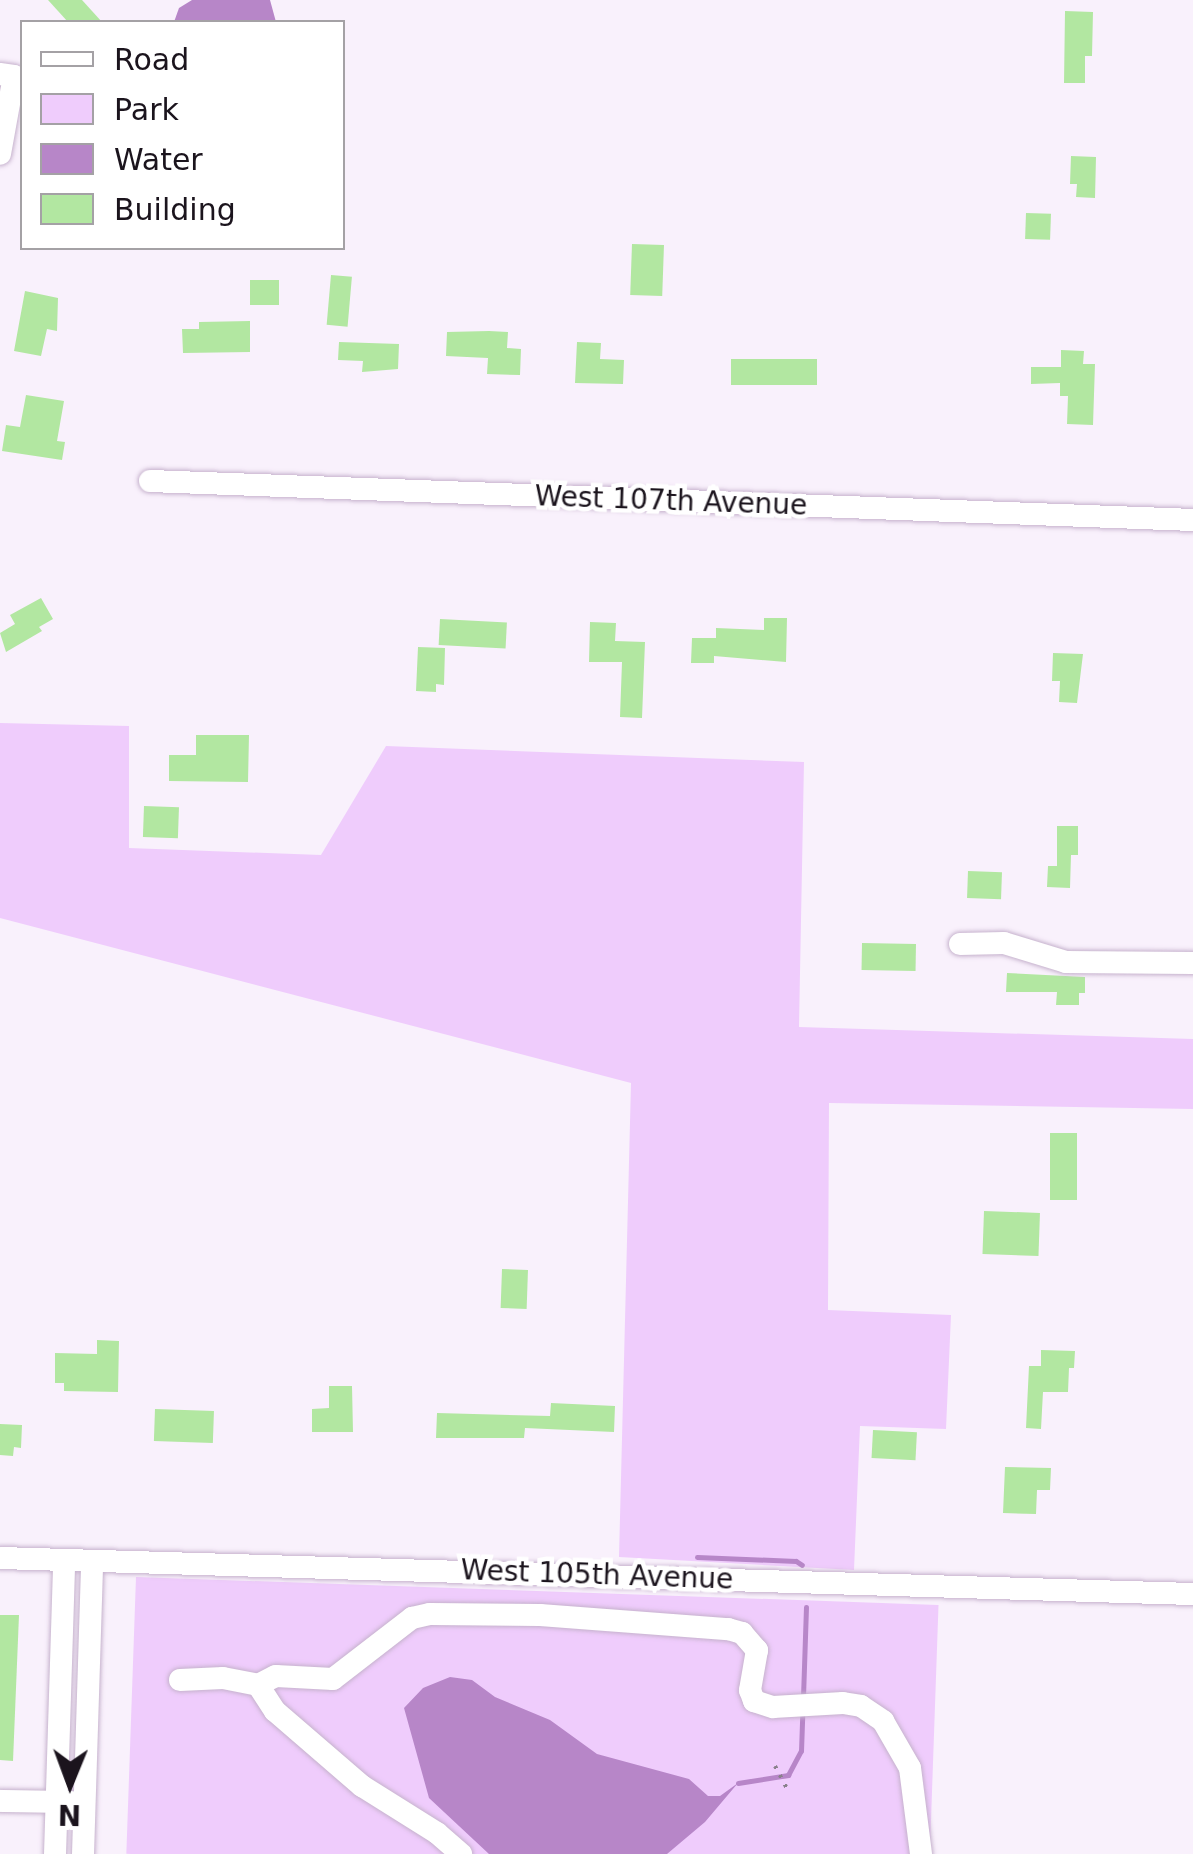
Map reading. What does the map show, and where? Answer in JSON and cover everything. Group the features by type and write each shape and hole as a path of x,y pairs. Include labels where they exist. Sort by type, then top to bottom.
{"street":[{"path":"0,154 7,75"},
{"name":"West 107th Avenue","path":"150,481 1193,520"},
{"path":"960,944 1004,943 1066,962 1193,963"},
{"name":"West 105th Avenue","path":"0,1558 1193,1594"},
{"path":"55,1854 64,1560"},
{"path":"84,1854 92,1561"},
{"path":"180,1680 213,1678 258,1685 276,1676 333,1678 419,1615 540,1615 742,1633 757,1650 750,1690 754,1701 773,1707 861,1706 883,1721 894,1736 914,1787 921,1854"},
{"path":"258,1685 275,1711 362,1786 437,1833 461,1854"},
{"path":"0,1801 85,1802"}],"path":[{"path":"775,1766 787,1789"}],"green space":[{"path":"0,723 129,726 129,848 321,855 386,746 804,762 799,1027 1193,1039 1193,1109 829,1103 828,1310 951,1315 946,1429 860,1426 854,1570 619,1557 631,1083 0,918"},
{"path":"136,1577 939,1605 930,1854 126,1854"}],"water":[{"path":"192,0 270,0 275,20 175,20 179,8"},
{"path":"450,1677 472,1680 495,1697 550,1720 597,1754 689,1779 708,1796 720,1796 738,1783 705,1822 667,1854 489,1854 429,1798 404,1708 423,1688"}],"building":[{"path":"48,0 82,0 100,20 66,20"},
{"path":"1065,11 1093,12 1092,56 1085,56 1085,83 1064,83"},
{"path":"1071,156 1096,157 1095,198 1076,197 1077,184 1070,184"},
{"path":"1026,213 1051,214 1050,240 1025,239"},
{"path":"632,244 664,245 662,296 630,295"},
{"path":"331,275 352,277 348,327 327,325"},
{"path":"250,280 279,280 279,305 250,305"},
{"path":"25,291 58,298 57,331 47,329 41,356 14,351"},
{"path":"250,321 250,352 183,353 182,329 199,329 199,322"},
{"path":"447,332 508,332 507,348 521,349 520,375 487,374 488,358 446,356"},
{"path":"339,342 399,344 398,369 362,372 363,361 338,360"},
{"path":"577,342 601,343 600,359 624,360 623,384 575,383"},
{"path":"1061,350 1084,351 1083,364 1095,364 1093,425 1067,424 1068,396 1060,396 1060,383 1031,384 1031,367 1061,367"},
{"path":"731,359 817,359 817,385 731,385"},
{"path":"26,395 64,401 57,441 65,442 62,460 2,451 6,425 20,427"},
{"path":"41,598 53,619 39,627 42,631 6,652 0,633 15,624 10,615"},
{"path":"764,618 787,618 786,662 714,656 714,663 691,663 692,638 716,638 716,628 764,630"},
{"path":"440,619 507,623 506,648 439,645"},
{"path":"590,622 616,623 615,641 645,642 642,718 620,717 622,662 589,662"},
{"path":"418,647 445,648 444,685 436,684 436,692 416,691"},
{"path":"1053,653 1083,654 1077,703 1059,702 1060,681 1052,681"},
{"path":"196,735 249,735 248,782 169,781 169,755 196,755"},
{"path":"144,806 179,807 178,838 143,837"},
{"path":"1057,826 1078,826 1078,855 1071,855 1070,888 1047,887 1048,866 1057,866"},
{"path":"968,871 1002,872 1001,899 967,898"},
{"path":"862,943 916,944 916,971 862,970"},
{"path":"1007,973 1085,977 1085,993 1079,993 1079,1005 1056,1005 1057,992 1006,992"},
{"path":"1050,1133 1077,1133 1077,1200 1050,1200"},
{"path":"984,1211 1040,1213 1038,1256 982,1254"},
{"path":"502,1269 528,1270 527,1309 501,1308"},
{"path":"97,1340 119,1341 118,1392 64,1391 64,1383 55,1383 55,1353 97,1354"},
{"path":"1041,1350 1075,1351 1074,1368 1069,1368 1068,1392 1043,1392 1041,1429 1026,1428 1029,1366 1041,1366"},
{"path":"329,1386 352,1386 353,1432 312,1432 312,1409 329,1408"},
{"path":"551,1403 615,1406 614,1432 525,1428 524,1438 436,1438 437,1413 550,1416"},
{"path":"155,1409 214,1411 213,1443 154,1441"},
{"path":"0,1424 22,1425 21,1448 14,1447 13,1456 0,1455"},
{"path":"873,1430 917,1432 915,1460 872,1458"},
{"path":"1005,1467 1051,1468 1050,1490 1037,1490 1036,1514 1003,1513"},
{"path":"0,1615 19,1615 13,1761 0,1760"}],"waterway":[{"path":"697,1557 796,1561 802,1565"},
{"path":"803,1697 806,1607"},
{"path":"738,1783 788,1775 801,1751 802,1713"}]}
